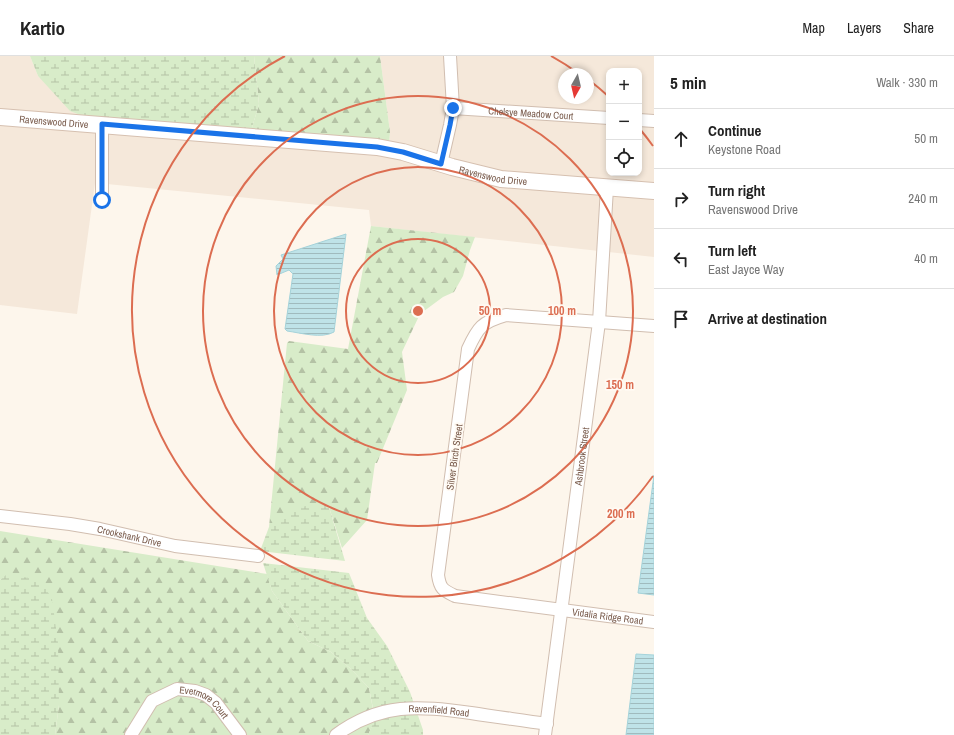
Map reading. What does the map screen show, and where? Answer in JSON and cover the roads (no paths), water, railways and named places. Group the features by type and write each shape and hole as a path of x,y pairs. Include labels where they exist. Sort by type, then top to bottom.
{"street":[{"path":"441,164 453,108 450,56"},
{"name":"Chelsye Meadow Court","path":"453,108 606,118"},
{"name":"Ravenswood Drive","path":"0,117 377,147 403,152 475,174 501,179 654,191"},
{"path":"642,120 654,121"},
{"path":"102,124 102,200"},
{"name":"Ashbrook Street","path":"546,729 599,322 607,188"},
{"name":"Silver Birch Street","path":"562,610 455,596 443,590 439,583 438,575 468,349 478,329 490,320 506,315 654,326"},
{"name":"Crookshank Drive","path":"0,516 100,528 175,546 258,556"},
{"name":"Vidalia Ridge Road","path":"562,610 654,622"},
{"name":"Evermore Court","path":"131,735 152,701 177,689 195,691 206,695 216,703 240,735"},
{"name":"Ravenfield Road","path":"336,735 351,724 376,713 403,708 440,709 546,729"}],"water":[{"path":"346,234 334,332 318,335 287,331 285,329 293,274 289,270 277,275 276,266 283,259 281,255"},
{"path":"654,475 654,595 638,593"},
{"path":"636,654 654,655 654,735 626,735"}]}
